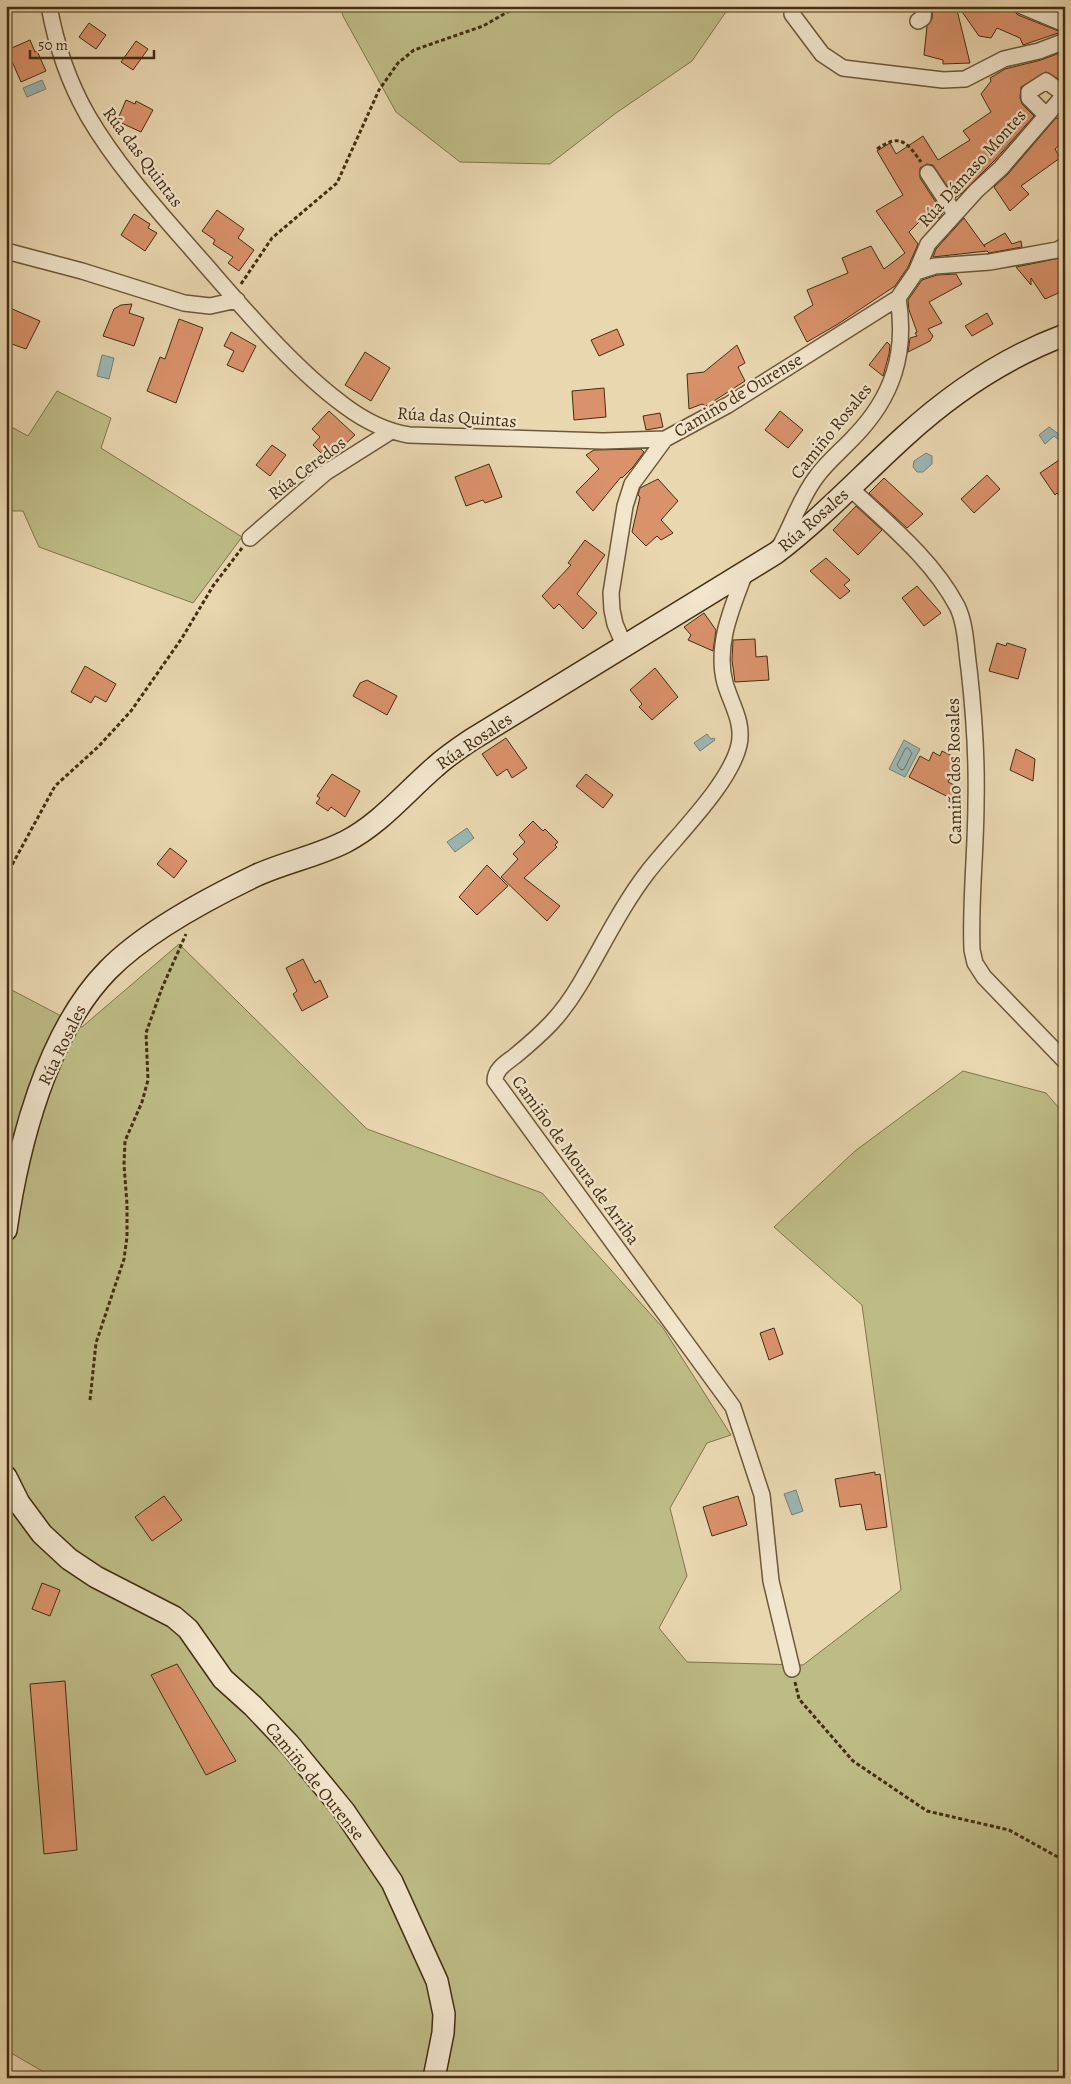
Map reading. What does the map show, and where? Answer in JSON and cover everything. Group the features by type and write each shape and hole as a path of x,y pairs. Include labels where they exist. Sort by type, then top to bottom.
{"street":[{"path":"918,21 922,18 924,6"},
{"path":"1022,6 1065,24"},
{"name":"Rúa das Quintas","path":"50,12 62,62 89,117 124,169 235,298 320,386 345,406 373,424 390,432 409,436 602,441 665,439"},
{"path":"792,14 822,54 843,68 943,80 965,79 1004,59 1039,51 1065,41"},
{"path":"1046,114 1029,98 1029,92 1046,81 1064,94"},
{"name":"Rúa Dámaso Montes","path":"898,298 916,272 928,244 1001,168 1064,94"},
{"path":"928,173 955,214"},
{"path":"916,272 935,266 990,262 1057,250 1065,246"},
{"path":"6,251 184,303 210,306 235,298"},
{"name":"Camiño de Ourense","path":"624,645 615,624 612,610 612,593 625,506 632,484 665,439 728,405 898,298"},
{"name":"Camiño Rosales","path":"776,553 786,535 794,513 817,476 866,424 888,390 897,364 900,338 898,298"},
{"name":"Rúa Rosales","path":"6,1230 30,1120 45,1074 63,1034 84,999 108,970 140,944 191,910 260,874 308,858 346,842 373,824 436,765 471,740 745,573 806,531 906,435 954,396 1000,367 1065,335"},
{"name":"Rúa Ceredos","path":"250,538 325,474 390,432"},
{"name":"Camiño dos Rosales","path":"850,488 914,549 935,573 958,608 965,634 976,762 972,950 975,963 984,977 1065,1061"},
{"name":"Camiño de Moura de Arriba","path":"745,573 729,615 723,639 722,665 725,682 738,719 740,735 735,757 720,784 646,874 622,910 566,1008 546,1031 498,1070 495,1081 733,1407 762,1495 771,1581 792,1669"},
{"name":"Camiño de Ourense","path":"6,1477 19,1503 42,1534 69,1559 96,1577 161,1609 188,1629 224,1679 289,1744 344,1811 392,1882 437,1981 444,2014 443,2033 434,2078"}],"path":[{"path":"235,298 272,238 337,183 379,90 398,64 414,50 483,26 518,6"},
{"path":"877,149 888,141 902,141 910,146 928,173"},
{"path":"6,876 54,786 99,746 131,711 182,638 213,586 250,538"},
{"path":"90,1400 96,1343 125,1252 127,1204 124,1141 142,1102 148,1080 146,1033 162,988 185,939 191,910"},
{"path":"792,1669 799,1699 853,1761 927,1811 1009,1830 1065,1861"}],"shaded area":[{"path":"340,6 730,6 692,61 616,113 550,164 460,162 396,112 343,16"},
{"path":"57,391 111,418 101,448 242,537 193,603 39,547 23,511 6,511 6,424 28,436"},
{"path":"179,944 367,1129 542,1193 663,1328 731,1435 707,1443 670,1508 687,1576 659,1628 687,1662 803,1665 901,1590 862,1305 774,1227 855,1151 963,1071 1046,1093 1065,1115 1065,2078 54,2078 6,2050 6,987 82,1027"}],"water":[{"path":"42,80 46,89 27,97 23,88"},
{"path":"102,355 114,358 109,379 97,376"},
{"path":"1049,427 1064,438 1062,442 1054,436 1045,444 1039,435"},
{"path":"926,453 932,456 932,464 923,472 917,472 913,467 914,461"},
{"path":"707,734 711,739 714,738 715,740 700,751 694,743"},
{"path":"904,740 920,749 905,777 889,769"},
{"path":"467,828 474,838 455,852 447,842"},
{"path":"796,1490 803,1511 792,1515 784,1494"}],"building":[{"path":"933,6 956,6 970,63 943,64 943,60 924,55 927,26 932,19"},
{"path":"958,6 1013,6 1014,11 1018,15 1061,32 1023,45 1020,38 997,28 991,38 979,36"},
{"path":"89,23 106,35 96,49 79,37"},
{"path":"30,40 46,71 21,82 7,50"},
{"path":"136,41 148,49 133,70 121,62"},
{"path":"1065,51 1065,77 1062,81 1046,72 1021,87 1020,98 1022,104 1034,116 994,161 962,193 955,198 933,165 927,164 920,168 920,178 943,213 939,218 920,221 909,232 918,244 908,267 895,286 807,342 794,317 813,305 807,290 848,273 842,258 871,246 884,269 905,253 876,211 903,195 877,151 890,143 896,154 923,136 938,160 970,140 963,131 991,112 981,94 991,81 990,78 1005,69 1041,60"},
{"path":"126,100 135,104 136,101 153,110 141,132 117,121"},
{"path":"1056,118 1065,120 1065,140 1055,149 1060,158 1021,186 1029,194 1010,211 994,187 1008,174"},
{"path":"217,210 244,229 238,238 254,250 239,271 228,263 233,257 213,244 215,240 202,231"},
{"path":"134,214 150,224 148,228 157,233 145,251 121,235"},
{"path":"964,218 985,247 984,245 1005,233 1012,244 1021,241 1022,247 989,253 987,251 933,257 936,249"},
{"path":"1065,257 1065,290 1045,299 1031,278 1031,285 1016,267"},
{"path":"956,274 962,284 929,302 942,323 928,329 933,336 930,341 908,352 910,338 917,336 915,333 917,332 909,310 908,300 922,280 937,275"},
{"path":"132,304 129,313 144,318 134,346 103,336 114,309 121,305"},
{"path":"10,308 40,321 26,349 6,342 6,315"},
{"path":"987,313 993,324 972,336 965,326"},
{"path":"179,319 203,328 176,403 147,391 160,357 165,359"},
{"path":"617,329 624,345 599,356 591,340"},
{"path":"231,332 256,346 243,372 227,365 234,351 224,346"},
{"path":"887,342 890,345 889,354 883,376 869,365"},
{"path":"737,345 745,363 738,367 745,381 706,406 702,404 689,409 687,374 704,372"},
{"path":"365,352 390,368 371,401 345,385"},
{"path":"604,388 606,417 574,420 572,391"},
{"path":"329,411 355,435 328,460 313,445 320,437 312,429"},
{"path":"780,411 803,430 788,448 765,430"},
{"path":"660,413 663,427 646,430 643,416"},
{"path":"272,445 286,455 270,476 256,465"},
{"path":"641,449 644,452 633,467 621,477 593,511 576,492 599,469 586,455 594,450"},
{"path":"1065,456 1065,502 1057,493 1055,495 1040,473"},
{"path":"489,464 502,497 485,503 483,500 466,506 455,477"},
{"path":"987,475 1000,489 974,513 961,499"},
{"path":"884,478 923,514 907,528 869,493"},
{"path":"658,479 678,501 661,520 673,533 661,540 657,536 646,546 632,532 640,497 638,495 640,488"},
{"path":"856,506 882,530 858,555 833,530"},
{"path":"585,540 605,555 577,594 597,613 583,629 559,604 554,609 542,596 571,565 568,563"},
{"path":"826,558 850,580 844,585 850,591 840,599 810,571"},
{"path":"917,586 941,613 924,626 902,598"},
{"path":"704,613 716,630 713,651 688,640 691,635 684,627"},
{"path":"755,639 756,657 767,656 769,680 735,682 732,660 733,640"},
{"path":"997,643 1006,646 1007,643 1026,649 1018,679 989,671"},
{"path":"85,666 116,684 106,702 95,696 91,703 71,692"},
{"path":"655,668 678,697 652,720 639,707 642,704 630,690"},
{"path":"367,680 397,696 387,715 353,696 360,683"},
{"path":"506,738 527,768 512,778 507,769 497,776 482,754"},
{"path":"1016,749 1035,759 1033,781 1010,770"},
{"path":"942,751 960,760 948,782 958,787 952,799 909,777 920,756 929,761 933,752 940,756"},
{"path":"332,774 360,791 345,817 331,807 328,811 316,803 320,798 317,796"},
{"path":"586,774 613,795 603,808 576,786"},
{"path":"533,821 543,831 545,829 558,842 555,845 557,847 524,878 560,906 547,921 501,877 518,859 513,854 525,842 519,835"},
{"path":"170,848 187,861 174,878 157,864"},
{"path":"487,865 508,886 477,915 459,897"},
{"path":"303,959 315,983 320,980 328,997 302,1011 293,994 297,991 286,968"},
{"path":"774,1328 783,1354 769,1360 760,1333"},
{"path":"875,1472 875,1475 880,1474 887,1527 866,1530 861,1504 840,1507 835,1479"},
{"path":"164,1496 182,1520 152,1541 135,1517"},
{"path":"738,1496 747,1525 712,1536 703,1507"},
{"path":"42,1583 60,1590 50,1616 32,1609"},
{"path":"177,1664 236,1761 206,1775 151,1675"},
{"path":"65,1681 77,1850 44,1854 30,1684"}]}
